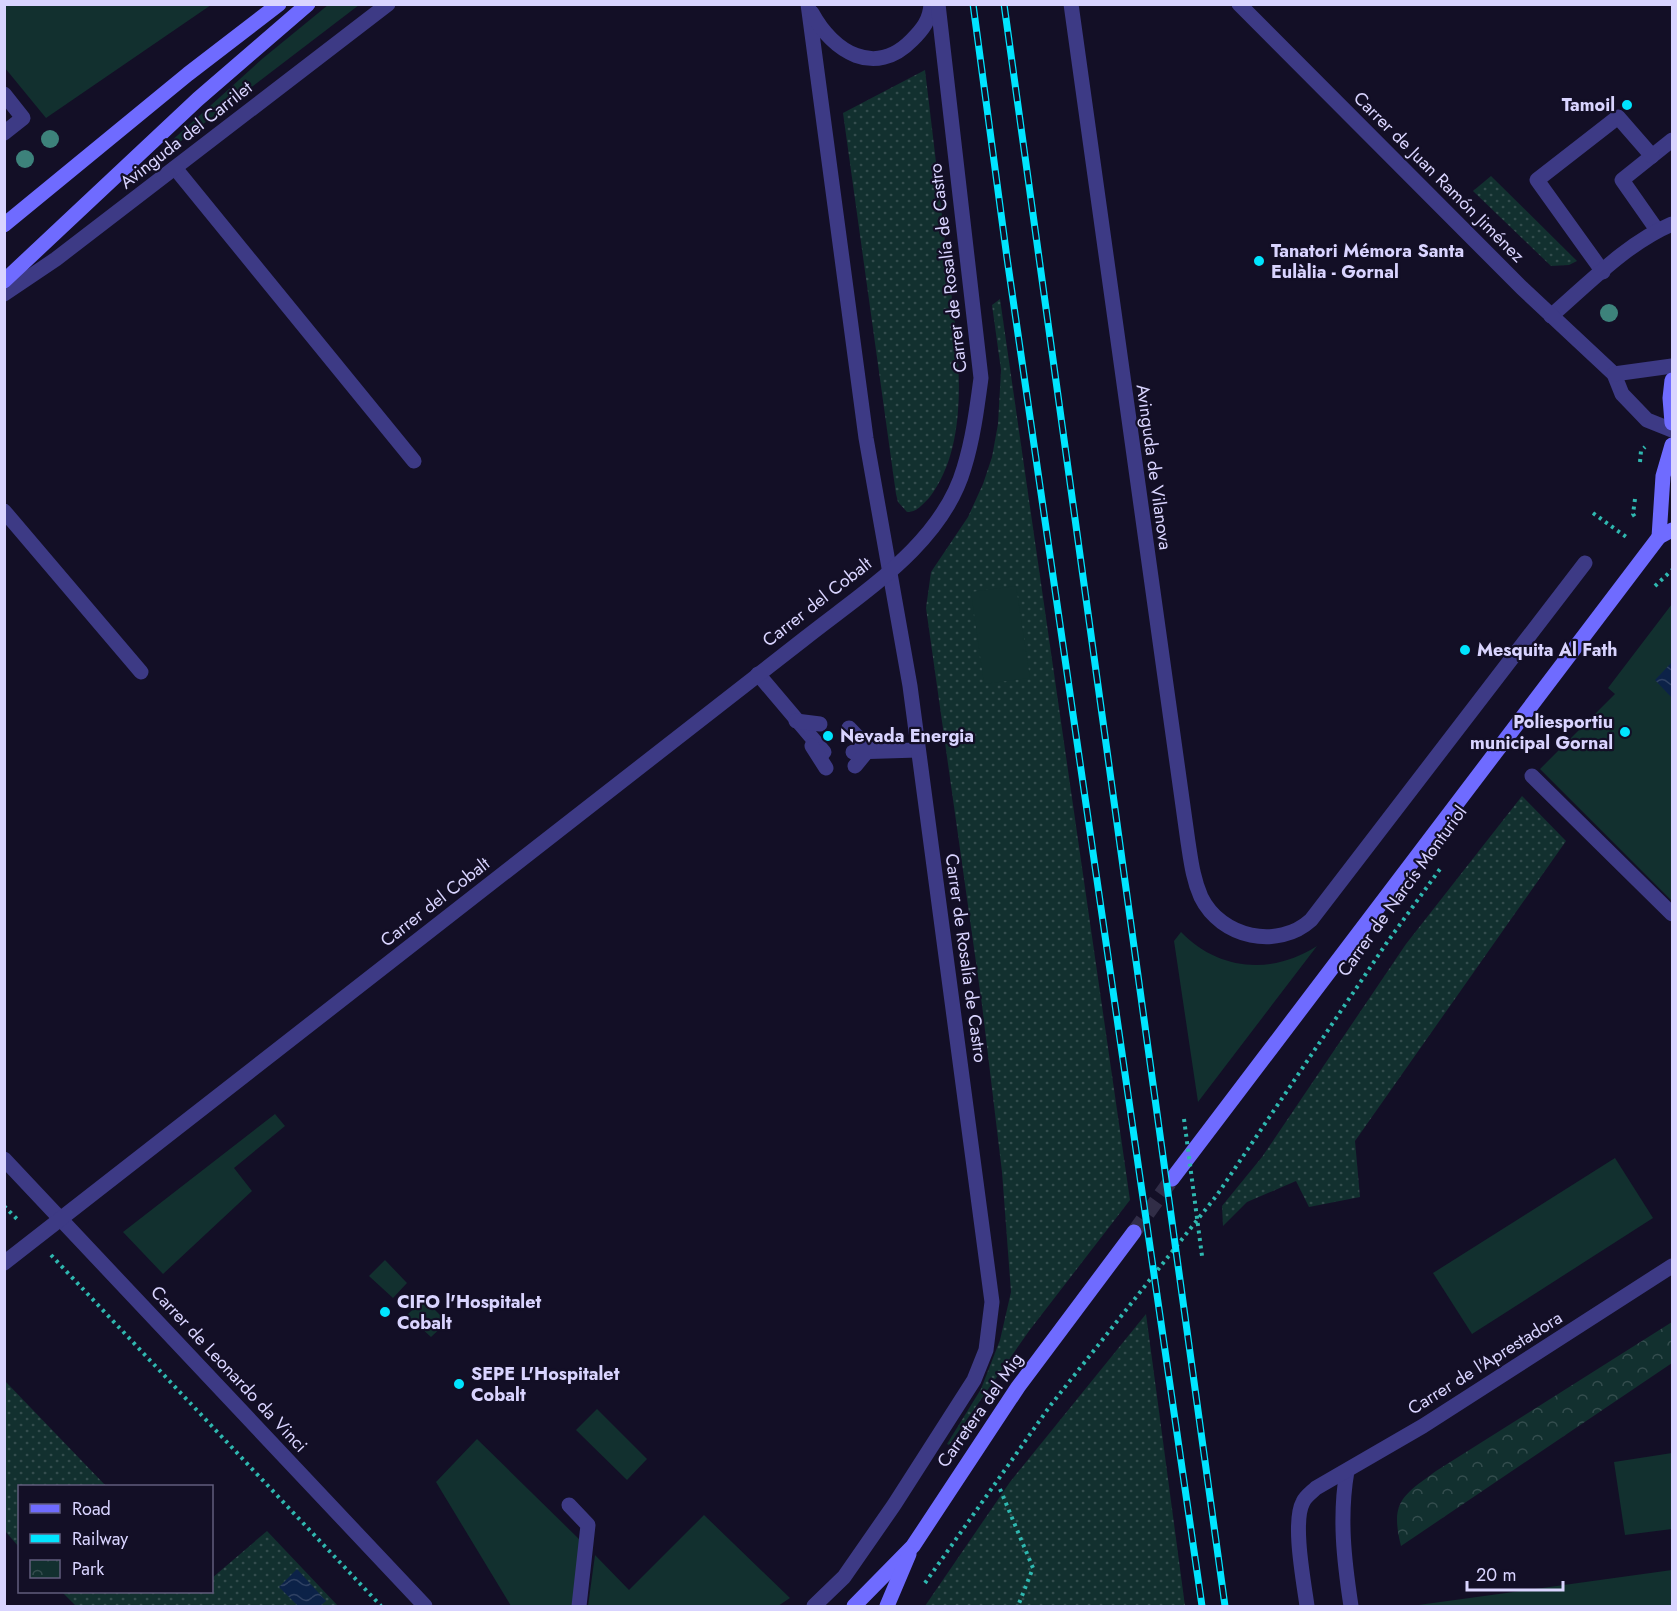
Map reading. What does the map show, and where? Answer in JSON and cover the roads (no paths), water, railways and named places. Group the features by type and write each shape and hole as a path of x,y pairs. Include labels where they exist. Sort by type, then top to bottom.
{"street":[{"path":"4,225 188,74 279,4"},
{"name":"Avinguda del Carrilet","path":"4,281 198,99 308,4"},
{"name":"Avinguda del Carrilet","path":"4,294 56,260 388,4"},
{"name":"Carrer de Rosalía de Castro","path":"808,4 822,32 836,45 864,59 896,54 925,27 932,4"},
{"name":"Carrer de Rosalía de Castro","path":"808,4 866,438 918,750 990,1279 992,1302 986,1350"},
{"name":"Carrer de Rosalía de Castro","path":"888,571 923,539 955,492 964,469 974,428 981,378 938,4"},
{"name":"Avinguda de Vilanova","path":"1071,4 1188,842 1195,879 1202,898 1212,913 1226,924 1248,935 1277,938 1300,930 1311,920 1585,563"},
{"name":"Carrer de Juan Ramón Jiménez","path":"1239,4 1551,316 1614,374 1622,394 1647,420 1672,430"},
{"path":"4,94 23,118 4,133"},
{"path":"1603,272 1537,180 1618,117 1652,156"},
{"path":"1657,230 1622,180 1672,140"},
{"path":"175,168 414,461"},
{"path":"1551,316 1657,230 1672,224"},
{"path":"1614,374 1672,366"},
{"path":"1672,380 1670,398 1672,423"},
{"name":"Carrer de Narcís Monturiol","path":"1172,1179 1666,533 1663,476 1672,445"},
{"path":"4,511 141,672"},
{"name":"Carrer del Cobalt","path":"4,1263 888,571"},
{"path":"758,674 796,721 826,768"},
{"path":"796,721 822,739"},
{"path":"869,749 852,746 869,749 918,750"},
{"path":"1533,776 1672,914"},
{"name":"Carrer de Leonardo da Vinci","path":"4,1159 425,1606"},
{"name":"Carretera del Mig","path":"854,1606 913,1546 1018,1388 1134,1232"},
{"name":"Carrer de l'Aprestadora","path":"1307,1606 1300,1555 1299,1518 1303,1501 1316,1488 1423,1426 1672,1266"},
{"name":"Carretera del Mig","path":"814,1606 844,1576 894,1505 974,1380 986,1350"},
{"path":"1347,1471 1341,1504 1343,1550 1351,1606"},
{"path":"568,1505 588,1525 579,1606"},
{"path":"887,1606 913,1546"}],"water":[{"path":"1672,662 1672,698 1655,680"},
{"path":"297,1569 326,1601 320,1606 298,1606 279,1587"}],"tunnel":[{"path":"1134,1232 1172,1179"}],"railway":[{"path":"973,4 1007,258 1202,1606"},
{"path":"1004,4 1225,1606"}],"place":[{"name":"Tamoil","path":"1627,105"},
{"name":"Tanatori Mémora Santa Eulàlia - Gornal","path":"1259,261"},
{"name":"Mesquita Al Fath","path":"1465,650"},
{"name":"Poliesportiu municipal Gornal","path":"1625,732"},
{"name":"Nevada Energia","path":"828,736"},
{"name":"CIFO l'Hospitalet Cobalt","path":"385,1312"},
{"name":"SEPE L'Hospitalet Cobalt","path":"459,1384"}]}
